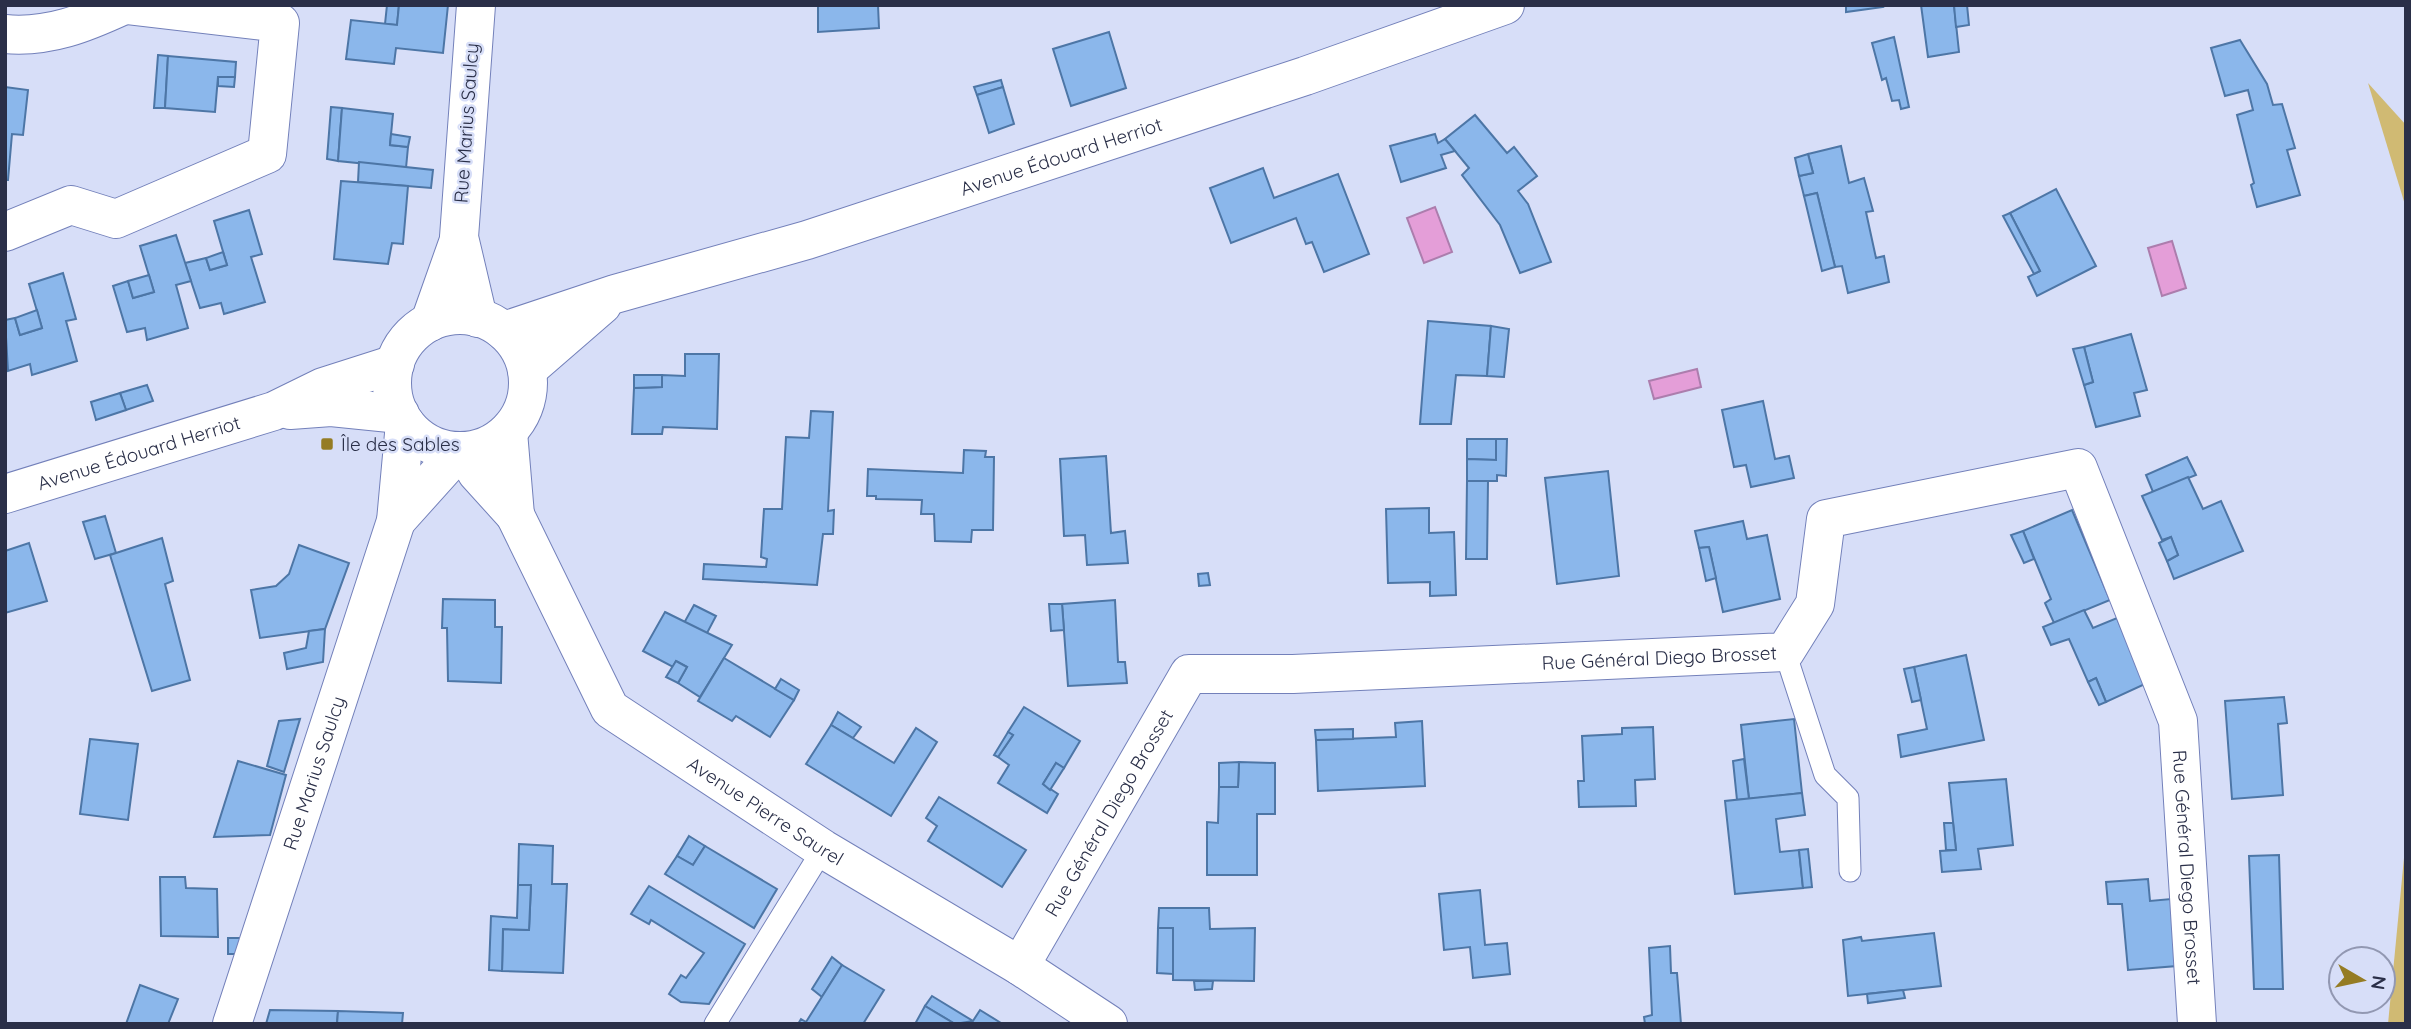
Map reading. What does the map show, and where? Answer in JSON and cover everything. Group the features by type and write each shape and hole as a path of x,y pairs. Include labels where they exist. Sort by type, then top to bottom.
{"street":[{"path":"5,34 29,36 75,16 125,5 280,23 267,154 116,219 71,205 5,232"},
{"name":"Rue Marius Saulcy","path":"430,322 459,240 476,5"},
{"name":"Avenue Édouard Herriot","path":"491,324 615,294 820,236 1306,76 1500,7"},
{"name":"Rue Marius Saulcy","path":"459,240 491,324"},
{"name":"Avenue Édouard Herriot","path":"527,370 615,294"},
{"path":"446,317 491,324 519,349 527,370 527,393 521,414 508,432 494,443 461,452 438,448 419,438 402,419 392,385 395,364 402,347 430,322 446,317"},
{"name":"Avenue Édouard Herriot","path":"5,494 274,411 323,387 395,364"},
{"name":"Avenue Édouard Herriot","path":"274,411 331,407 402,419"},
{"name":"Rue Marius Saulcy","path":"232,1024 396,521 402,419"},
{"name":"Avenue Pierre Saurel","path":"508,432 515,515"},
{"name":"Rue Marius Saulcy","path":"396,521 461,452"},
{"name":"Avenue Pierre Saurel","path":"461,452 515,515 610,709 823,849 1020,966 1108,1024"},
{"name":"Rue Général Diego Brosset","path":"1020,966 1189,674 1293,674 1785,652 1815,604 1826,519 2078,468 2178,721 2197,1024"}],"lane":[{"path":"1785,652 1825,775 1848,798 1850,871"},
{"path":"716,1024 823,849"}],"shaded area":[{"path":"2368,83 2406,125 2406,208"},
{"path":"1435,207 1452,252 1424,263 1407,218"},
{"path":"2172,241 2186,288 2162,296 2148,248"},
{"path":"1697,369 1701,387 1654,399 1649,381"},
{"path":"2406,837 2406,1024 2388,1024 2389,1015 2397,1015 2396,945"}],"building":[{"path":"387,5 399,5 397,25 385,24"},
{"path":"399,5 448,5 443,53 396,48 394,64 346,59 351,20 397,25"},
{"path":"818,5 878,5 879,28 818,32"},
{"path":"1846,5 1882,5 1883,7 1846,12"},
{"path":"1921,5 1954,5 1959,52 1928,57"},
{"path":"1954,5 1967,5 1969,25 1956,27"},
{"path":"1109,32 1126,88 1071,106 1053,49"},
{"path":"1894,37 1909,107 1901,109 1899,100 1892,101 1886,78 1882,80 1872,43"},
{"path":"2240,40 2267,84 2273,105 2282,104 2295,148 2287,150 2300,195 2257,207 2251,185 2254,183 2237,115 2253,110 2248,90 2225,96 2211,48"},
{"path":"158,55 168,56 165,108 154,108"},
{"path":"168,56 236,62 235,77 218,77 215,112 165,108"},
{"path":"218,77 235,77 234,87 218,86"},
{"path":"1001,80 1003,87 977,95 974,87"},
{"path":"5,87 28,90 23,135 12,134 8,180 5,180"},
{"path":"1003,87 1014,124 989,133 977,95"},
{"path":"331,107 342,108 338,161 327,159"},
{"path":"342,108 393,114 390,145 408,147 406,168 338,161"},
{"path":"1475,115 1507,153 1514,147 1537,176 1518,191 1528,204 1551,262 1520,273 1500,225 1462,175 1469,168 1445,139"},
{"path":"391,134 410,137 408,147 390,145"},
{"path":"1435,134 1438,143 1445,139 1455,151 1441,155 1446,168 1401,182 1390,146"},
{"path":"1841,146 1849,183 1864,178 1873,211 1866,212 1876,258 1884,256 1889,282 1848,293 1842,266 1835,267 1817,193 1804,196 1799,176 1813,173 1808,154"},
{"path":"1808,154 1813,173 1799,176 1795,158"},
{"path":"359,162 433,170 431,188 358,182"},
{"path":"1263,168 1274,198 1338,174 1369,254 1324,272 1312,242 1306,244 1296,218 1231,243 1210,188"},
{"path":"341,181 408,186 403,244 392,243 388,264 334,259"},
{"path":"2056,189 2096,266 2037,296 2028,277 2040,271 2010,213"},
{"path":"1817,193 1835,267 1822,271 1804,196"},
{"path":"249,210 262,254 251,257 265,302 224,314 221,303 200,308 185,263 206,258 210,270 227,265 214,221"},
{"path":"2010,213 2040,271 2034,274 2003,216"},
{"path":"176,235 191,281 176,285 188,328 147,340 145,328 127,332 113,286 128,281 133,298 154,292 140,246"},
{"path":"223,252 227,265 210,270 206,258"},
{"path":"63,273 76,319 66,321 77,361 32,375 30,364 8,371 5,320 15,318 20,335 42,328 29,284"},
{"path":"149,275 154,292 133,298 128,281"},
{"path":"37,310 42,328 20,335 15,318"},
{"path":"1428,321 1491,326 1487,376 1456,375 1451,424 1420,424"},
{"path":"1491,326 1509,329 1504,377 1487,376"},
{"path":"2131,334 2147,390 2134,393 2140,416 2096,427 2084,385 2093,382 2084,347"},
{"path":"2084,347 2093,382 2084,385 2073,349"},
{"path":"685,354 719,354 717,429 663,427 662,434 632,434 634,388 662,387 662,375 685,376"},
{"path":"634,375 662,375 662,387 634,388"},
{"path":"147,385 153,401 126,410 120,393"},
{"path":"120,393 126,410 96,420 91,402"},
{"path":"1763,401 1775,459 1789,456 1794,478 1751,487 1746,465 1734,467 1722,410"},
{"path":"811,411 833,412 828,511 834,510 833,534 823,534 817,585 703,579 704,564 766,567 767,559 761,557 764,509 782,509 786,437 809,438"},
{"path":"1467,439 1496,439 1496,460 1467,459"},
{"path":"1496,439 1507,439 1506,476 1497,475 1497,481 1467,481 1467,459 1496,460"},
{"path":"964,450 986,451 985,457 994,457 993,530 972,530 971,542 935,541 934,514 921,514 922,500 876,499 876,496 867,496 868,469 963,473"},
{"path":"1106,456 1111,533 1125,531 1128,563 1087,565 1085,535 1064,536 1060,459"},
{"path":"2187,457 2196,475 2153,492 2146,475"},
{"path":"1608,471 1619,576 1557,584 1545,478"},
{"path":"2188,477 2203,509 2221,501 2243,551 2174,579 2167,561 2178,555 2171,537 2162,540 2142,496"},
{"path":"1467,481 1488,481 1487,559 1466,559"},
{"path":"1429,508 1429,533 1454,532 1456,595 1430,596 1430,582 1388,583 1386,509"},
{"path":"2072,510 2110,600 2054,623 2045,603 2051,599 2023,531"},
{"path":"105,516 116,553 95,559 83,522"},
{"path":"1743,521 1747,539 1767,535 1780,599 1723,612 1709,547 1699,548 1695,531"},
{"path":"2023,531 2034,559 2024,563 2011,535"},
{"path":"2171,537 2178,555 2167,561 2159,543"},
{"path":"162,538 173,581 165,584 190,680 152,691 110,555"},
{"path":"29,543 47,601 5,613 5,551"},
{"path":"299,545 349,563 325,629 260,638 251,590 276,586 289,574"},
{"path":"1709,547 1716,578 1706,581 1699,548"},
{"path":"1208,573 1210,585 1199,586 1198,574"},
{"path":"443,599 495,600 495,627 502,627 501,683 448,681 447,628 442,628"},
{"path":"1115,600 1118,662 1125,662 1127,683 1068,686 1062,604"},
{"path":"1049,604 1062,604 1064,630 1051,631"},
{"path":"694,605 716,616 706,635 684,623"},
{"path":"2084,610 2093,628 2117,618 2145,684 2106,702 2096,678 2088,682 2069,639 2051,645 2043,627"},
{"path":"665,612 732,645 700,697 678,683 687,667 676,661 673,667 643,651"},
{"path":"325,629 323,662 287,669 284,653 306,648 309,631"},
{"path":"1966,655 1984,740 1901,757 1898,735 1927,729 1914,667"},
{"path":"724,658 794,700 770,737 736,716 732,721 698,701"},
{"path":"676,661 687,667 678,683 666,677"},
{"path":"1914,667 1921,700 1912,702 1904,669"},
{"path":"2096,678 2106,702 2099,705 2088,682"},
{"path":"781,679 799,690 794,700 775,689"},
{"path":"2284,697 2287,723 2278,724 2283,795 2232,799 2225,701"},
{"path":"1024,707 1080,741 1064,768 1056,763 1043,784 1058,794 1047,813 998,783 1009,765 998,757 1013,735 1008,732"},
{"path":"838,712 861,727 853,738 831,725"},
{"path":"300,719 284,772 267,766 279,721"},
{"path":"1794,719 1802,793 1749,799 1741,725"},
{"path":"1422,721 1425,786 1318,791 1316,740 1396,737 1395,723"},
{"path":"831,725 894,763 916,728 937,742 891,816 806,764"},
{"path":"1653,727 1655,779 1635,780 1636,806 1579,807 1578,781 1584,781 1582,736 1622,734 1622,728"},
{"path":"1353,729 1353,739 1316,740 1315,730"},
{"path":"1008,732 1013,735 998,757 994,755"},
{"path":"90,739 138,744 128,820 80,814"},
{"path":"1744,759 1749,799 1737,800 1733,761"},
{"path":"238,761 286,775 270,835 214,837"},
{"path":"1239,762 1275,763 1275,814 1257,814 1257,875 1207,875 1207,822 1218,823 1219,787 1238,787"},
{"path":"1239,762 1238,787 1219,787 1219,763"},
{"path":"1056,763 1064,768 1050,790 1043,784"},
{"path":"2006,779 2013,845 1978,849 1981,869 1942,872 1940,851 1956,850 1949,783"},
{"path":"1802,793 1805,815 1776,819 1780,852 1799,850 1803,888 1735,894 1725,801"},
{"path":"939,797 1026,850 1002,887 928,841 937,826 926,818"},
{"path":"1944,823 1953,823 1956,850 1946,850"},
{"path":"689,836 705,846 693,865 677,856"},
{"path":"519,844 553,846 552,884 567,884 563,973 502,971 503,929 529,930 531,885 518,885"},
{"path":"705,846 777,889 754,928 665,874 677,856 693,865"},
{"path":"1808,849 1812,887 1803,888 1799,850"},
{"path":"2279,855 2283,989 2254,989 2249,856"},
{"path":"160,877 185,877 186,888 217,889 218,937 161,936"},
{"path":"2148,879 2150,901 2171,899 2177,966 2128,970 2122,904 2108,904 2106,882"},
{"path":"518,885 531,885 529,930 503,929 502,971 489,970 491,916 517,918"},
{"path":"649,886 745,944 709,1004 681,1002 669,994 681,975 686,978 704,953 651,920 649,924 631,914"},
{"path":"1480,890 1485,945 1507,943 1510,974 1473,978 1470,947 1444,950 1439,894"},
{"path":"1159,908 1209,908 1210,929 1255,928 1254,981 1173,980 1173,928 1158,928"},
{"path":"1158,928 1173,928 1173,974 1157,973"},
{"path":"1934,933 1941,986 1848,996 1843,940 1861,937 1862,941"},
{"path":"228,938 244,938 239,954 228,954"},
{"path":"1670,946 1671,973 1677,973 1681,1024 1645,1024 1644,1017 1652,1015 1649,948"},
{"path":"832,957 842,965 822,997 812,989"},
{"path":"842,965 884,990 863,1024 798,1024 801,1019 806,1022"},
{"path":"1194,981 1213,981 1212,989 1195,990"},
{"path":"140,985 178,999 168,1024 126,1024"},
{"path":"1903,990 1905,998 1868,1003 1867,994"},
{"path":"932,996 973,1021 955,1024 925,1006"},
{"path":"925,1006 955,1024 915,1024"},
{"path":"270,1010 338,1011 337,1024 266,1024"},
{"path":"980,1010 1001,1023 1001,1024 971,1024"},
{"path":"338,1011 403,1013 402,1024 337,1024"}],"place":[{"name":"Île des Sables","path":"327,444"}]}
